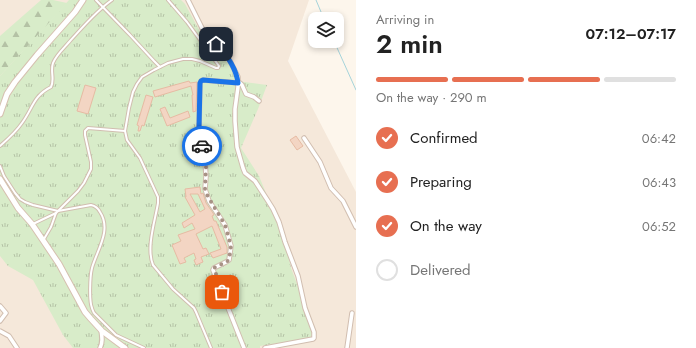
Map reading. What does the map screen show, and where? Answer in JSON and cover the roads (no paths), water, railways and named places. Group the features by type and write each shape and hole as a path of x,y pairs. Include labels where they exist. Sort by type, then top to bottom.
{"street":[{"path":"0,114 7,94 15,82 75,12 83,0"},
{"path":"188,0 203,30 208,37 224,51 238,77 235,121 237,147 243,168 245,173 254,181 264,195 279,222 298,276 304,303 312,326 313,339 265,348"},
{"path":"244,348 214,270 214,268 229,260 231,246 225,225 205,189 205,159 199,128 200,83 203,80 238,83 242,85 246,94 259,101"},
{"path":"304,138 320,162 331,188 343,201 356,227"},
{"path":"0,179 18,208 32,224 59,264 85,312 101,329 125,348"},
{"path":"0,306 6,313 0,321"},
{"path":"347,348 352,313"},
{"path":"100,348 102,343 101,329"},
{"path":"0,331 8,336 17,348"}],"lane":[{"path":"96,0 160,67"},
{"path":"0,146 16,132 23,123 39,95 51,87 53,82 52,69 56,58 84,26 112,0"},
{"path":"168,0 187,22 219,66 216,68 200,61 183,59 168,63 142,77 133,92 125,131 127,140 144,164 148,176 157,192 158,203 150,245 153,265 173,289 194,308 211,348"},
{"path":"43,240 51,228 57,212 78,192 91,169 85,131 88,128 125,131"},
{"path":"0,166 4,176 20,199 33,205 57,212"},
{"path":"32,224 57,212 95,205 103,216 105,233 92,269 92,310 116,335 144,348"}],"waterway":[{"path":"316,0 321,12"},
{"path":"337,48 356,90"}]}
